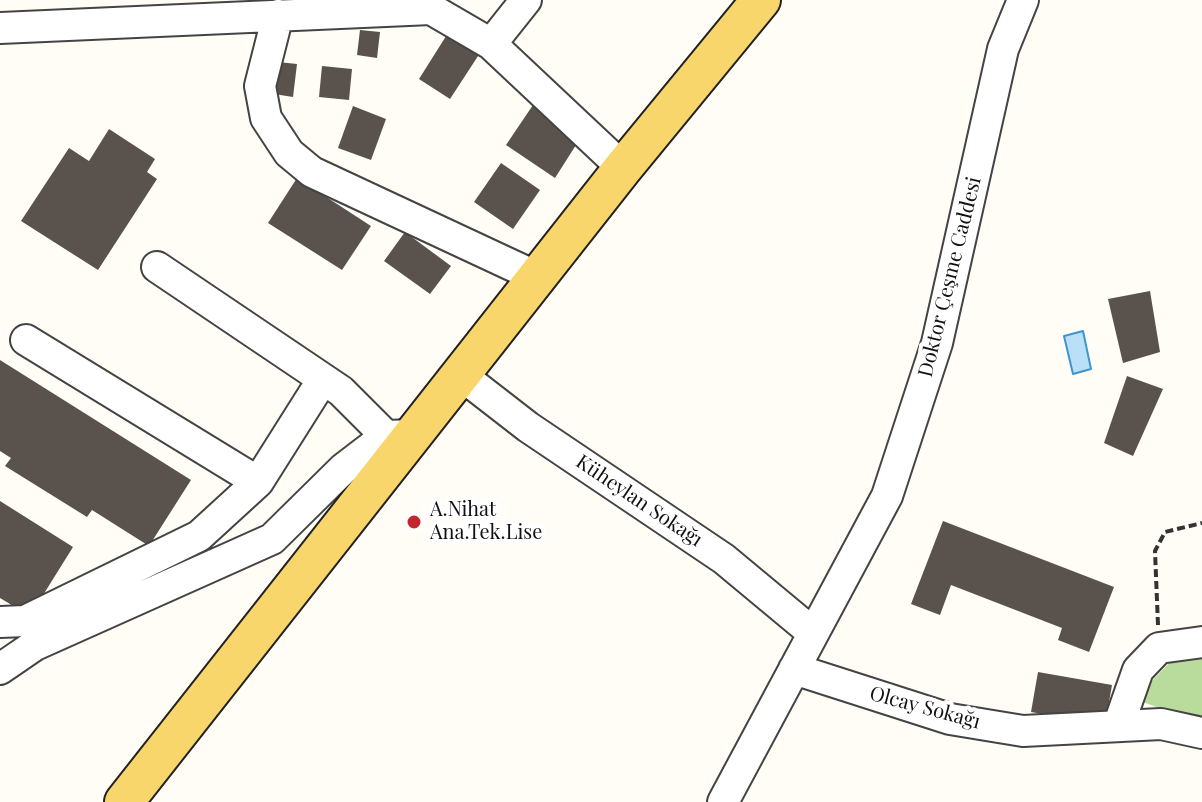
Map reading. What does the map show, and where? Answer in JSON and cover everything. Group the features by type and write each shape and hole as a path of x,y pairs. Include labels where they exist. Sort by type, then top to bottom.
{"main road":[{"path":"124,802 400,435 461,375 623,168 761,0"}],"street":[{"path":"491,44 526,0"},
{"name":"Doktor Çeşme Caddesi","path":"723,802 887,496 937,343 1003,49 1023,0"},
{"path":"0,28 196,10 278,15 431,9 452,11 623,168"},
{"path":"278,15 260,86 266,118 289,153 312,172 537,277"},
{"path":"0,669 35,645 272,539 343,469 400,435 157,267"},
{"path":"26,340 258,482"},
{"name":"Küheylan Sokağı","path":"461,375 528,427 724,559 813,633"},
{"path":"0,622 25,621 199,536 258,482 323,379"},
{"path":"1119,724 1138,670 1159,648 1202,642"},
{"name":"Olcay Sokağı","path":"794,669 950,719 1023,731 1161,724 1202,733"}],"path":[{"path":"1159,648 1155,551 1165,532 1202,523"}],"green space":[{"path":"1202,658 1202,750 1187,745 1167,711 1135,699 1172,660"}],"water":[{"path":"1083,331 1091,369 1073,374 1064,336"}],"building":[{"path":"360,30 380,32 377,58 357,55"},
{"path":"448,33 480,53 450,99 419,79"},
{"path":"278,62 297,64 293,97 274,94"},
{"path":"322,66 352,69 349,100 319,97"},
{"path":"535,102 583,134 555,178 506,145"},
{"path":"353,106 386,119 371,160 338,148"},
{"path":"109,129 155,159 147,172 157,179 98,270 21,221 69,148 89,161"},
{"path":"501,163 540,190 513,229 474,202"},
{"path":"297,178 371,226 342,270 268,223"},
{"path":"405,232 451,266 430,294 384,261"},
{"path":"1150,291 1160,352 1123,363 1108,299"},
{"path":"0,360 191,480 149,546 92,510 87,517 5,466 11,458 0,451"},
{"path":"1127,376 1163,389 1133,456 1104,443"},
{"path":"0,501 73,547 30,616 0,598"},
{"path":"943,521 1114,587 1089,652 1058,640 1062,628 951,585 940,615 911,604"},
{"path":"1038,672 1112,685 1105,725 1031,712"}],"place":[{"name":"A.Nihat Ana.Tek.Lise","path":"414,522"}]}
